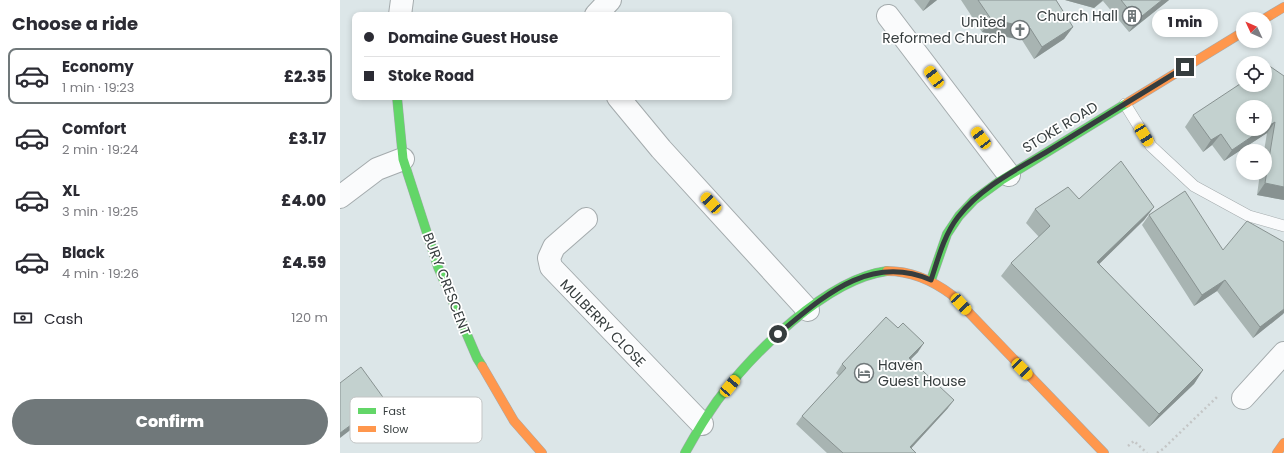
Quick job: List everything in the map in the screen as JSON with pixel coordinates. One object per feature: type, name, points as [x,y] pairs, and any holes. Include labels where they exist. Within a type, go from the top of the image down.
[{"type":"street","points":[[400,12],[402,0]]},
{"type":"street","points":[[599,12],[610,0]]},
{"type":"street","points":[[1272,14],[1284,7]]},
{"type":"street","points":[[888,16],[1009,174]]},
{"type":"street","name":"STOKE ROAD","points":[[931,280],[946,235],[958,217],[977,196],[1009,174],[1236,36]]},
{"type":"street","name":"BURY CRESCENT","points":[[396,100],[403,159],[438,266],[463,327],[477,358],[514,421],[542,453]]},
{"type":"street","points":[[620,100],[661,149],[808,310]]},
{"type":"street","points":[[340,197],[377,169],[403,159]]},
{"type":"street","name":"MULBERRY CLOSE","points":[[586,219],[554,247],[549,258],[551,267],[702,424]]},
{"type":"street","points":[[685,453],[716,402],[748,364],[778,334],[834,292],[859,278],[885,271],[897,271],[931,280],[943,288],[961,304],[1104,453]]},
{"type":"street","points":[[1246,395],[1284,353]]},
{"type":"street","points":[[1276,453],[1284,444]]},
{"type":"lane","points":[[1125,104],[1151,146],[1194,186],[1249,216],[1284,226]]},
{"type":"path","points":[[1156,453],[1164,449],[1229,385],[1246,395]]},
{"type":"path","points":[[1125,449],[1134,441],[1147,453]]},
{"type":"building","points":[[978,0],[1056,0],[1073,27],[1042,47],[1030,28],[991,19]]},
{"type":"building","points":[[1121,0],[1162,0],[1137,20]]},
{"type":"building","points":[[1272,68],[1284,76],[1284,187],[1265,183],[1265,180],[1272,180],[1271,144],[1275,122],[1272,124],[1272,100],[1236,100],[1236,136],[1253,136],[1241,144],[1236,144],[1236,147],[1232,150],[1221,134],[1211,140],[1193,115],[1236,87],[1236,92],[1272,92]]},
{"type":"building","points":[[1121,161],[1154,207],[1097,262],[1203,370],[1159,414],[1011,263],[1050,226],[1035,209],[1068,187],[1079,199]]},
{"type":"building","points":[[1185,191],[1223,250],[1247,221],[1284,242],[1284,309],[1260,327],[1225,280],[1202,295],[1149,215]]},
{"type":"building","points":[[886,317],[898,328],[903,323],[924,343],[909,358],[954,400],[910,447],[916,453],[843,453],[802,416],[846,368],[842,364]]},
{"type":"building","points":[[361,367],[383,397],[350,397],[350,426],[340,433],[340,383]]},
{"type":"traffic: fast","points":[[397,100],[403,159],[438,267],[477,358],[482,366]]},
{"type":"traffic: fast","points":[[931,280],[947,234],[959,216],[974,200],[1000,181],[1127,103]]},
{"type":"traffic: fast","points":[[685,453],[717,401],[732,382],[770,341],[792,321],[816,303],[840,288],[864,277],[887,271]]},
{"type":"traffic: slow","points":[[1272,14],[1284,7]]},
{"type":"traffic: slow","points":[[1127,103],[1236,36]]},
{"type":"traffic: slow","points":[[887,271],[896,271],[921,277],[952,295],[1104,453]]},
{"type":"traffic: slow","points":[[482,366],[514,421],[542,453]]},
{"type":"traffic: slow","points":[[1277,453],[1284,443]]},
{"type":"place","name":"Church Hall","points":[[1132,16]]},
{"type":"place","name":"United Reformed Church","points":[[1020,30]]},
{"type":"place","name":"Haven Guest House","points":[[864,373]]},
{"type":"route","points":[[778,334],[822,300],[863,276],[885,271],[897,271],[907,272],[931,280],[946,235],[958,217],[977,196],[1009,174],[1185,67]]}]
